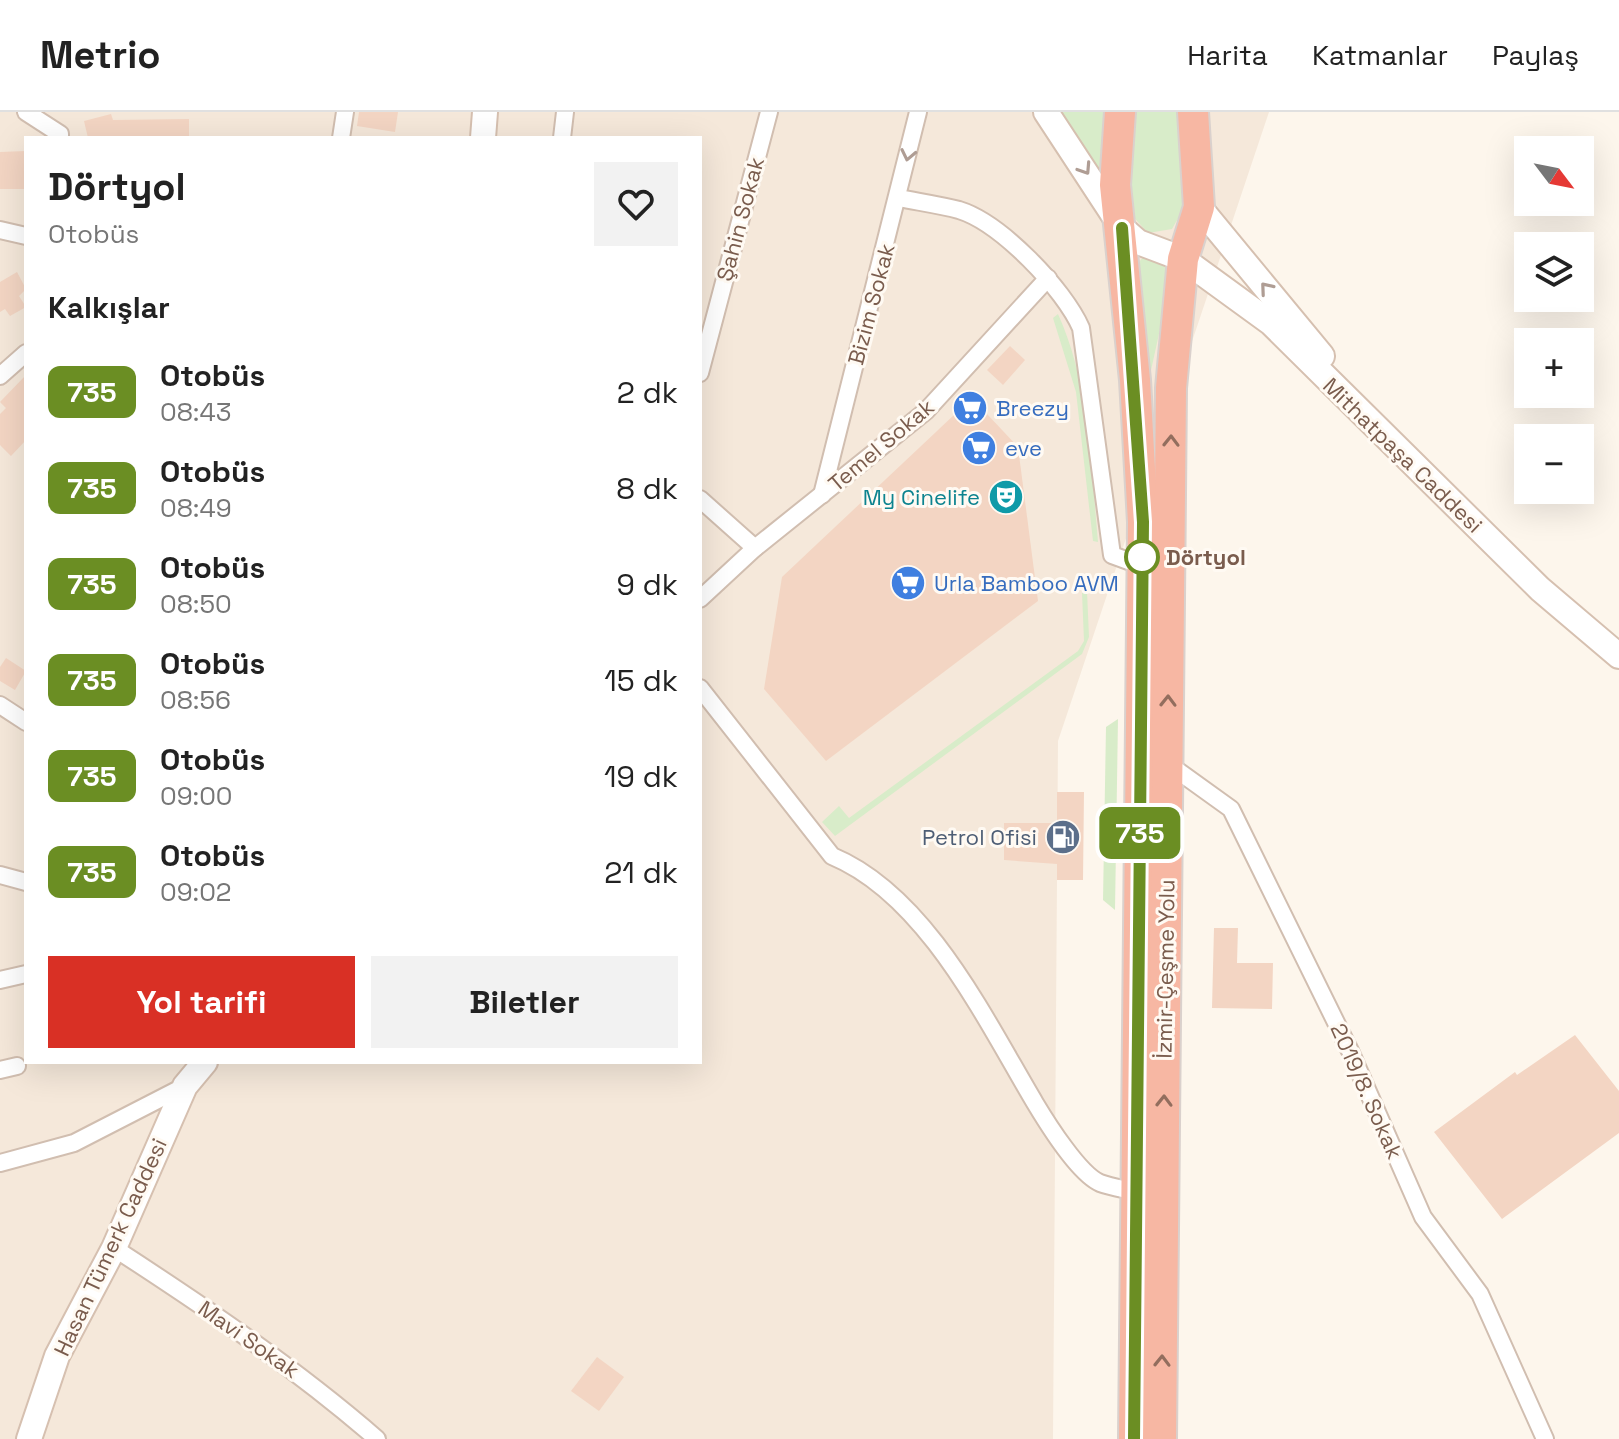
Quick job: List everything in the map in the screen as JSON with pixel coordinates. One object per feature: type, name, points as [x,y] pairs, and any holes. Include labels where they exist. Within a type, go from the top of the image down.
[{"type":"highway","name":"İzmir-Çeşme Yolu","points":[[1120,112],[1115,185],[1122,228],[1135,380],[1142,566],[1134,1439]]},
{"type":"highway","points":[[1193,114],[1199,207]]},
{"type":"highway","name":"İzmir-Çeşme Yolu","points":[[1161,1439],[1171,388],[1183,259],[1199,207]]},
{"type":"street","points":[[26,112],[60,136]]},
{"type":"street","points":[[341,136],[345,112]]},
{"type":"street","points":[[483,136],[485,112]]},
{"type":"street","points":[[562,136],[565,112]]},
{"type":"street","name":"Şahin Sokak","points":[[702,365],[769,112]]},
{"type":"street","name":"Bizim Sokak","points":[[822,495],[899,198],[918,112]]},
{"type":"street","points":[[1046,112],[1122,228]]},
{"type":"street","points":[[899,198],[960,211],[978,219],[1048,278],[1072,307],[1081,328],[1112,555],[1142,566]]},
{"type":"street","points":[[1199,207],[1387,435]]},
{"type":"street","name":"Mithatpaşa Caddesi","points":[[1122,228],[1138,242],[1183,259],[1271,323],[1330,386],[1387,435],[1540,589],[1619,656]]},
{"type":"street","points":[[0,230],[24,236]]},
{"type":"street","name":"Temel Sokak","points":[[702,597],[755,548],[926,411],[1048,278]]},
{"type":"street","points":[[1178,313],[1195,291],[1219,286]]},
{"type":"street","points":[[0,376],[24,355]]},
{"type":"street","points":[[702,501],[755,548]]},
{"type":"street","points":[[702,691],[832,856],[860,868],[934,939],[982,1010],[1055,1136],[1098,1182],[1136,1192]]},
{"type":"street","points":[[0,705],[24,721]]},
{"type":"street","name":"2019/8. Sokak","points":[[1167,763],[1231,809],[1351,1053],[1423,1217],[1480,1294],[1545,1439]]},
{"type":"street","points":[[0,875],[24,881]]},
{"type":"street","points":[[0,980],[24,974]]},
{"type":"street","name":"Hasan Tümerk Caddesi","points":[[29,1439],[57,1356],[114,1248],[185,1086],[203,1064]]},
{"type":"street","points":[[0,1163],[74,1143],[185,1086]]},
{"type":"street","name":"Mavi Sokak","points":[[114,1248],[268,1351],[319,1389],[377,1439]]},
{"type":"shaded area","points":[[0,112],[1269,112],[1058,741],[1053,1439],[0,1439]]},
{"type":"green space","points":[[1059,112],[1105,112],[1099,172]]},
{"type":"green space","points":[[1131,112],[1181,112],[1189,199],[1172,229],[1148,233],[1129,212]]},
{"type":"green space","points":[[1144,256],[1169,269],[1171,279],[1148,384],[1139,262]]},
{"type":"green space","points":[[1058,314],[1069,341],[1083,397],[1098,542],[1093,541],[1076,392],[1053,318]]},
{"type":"green space","points":[[1087,591],[1089,637],[1082,654],[835,836],[822,822],[839,806],[849,818],[1078,651],[1084,641],[1082,593]]},
{"type":"green space","points":[[1118,719],[1115,910],[1103,900],[1106,727]]},
{"type":"building","points":[[359,112],[398,112],[395,132],[357,126]]},
{"type":"building","points":[[111,114],[113,120],[189,119],[189,136],[88,136],[84,121]]},
{"type":"building","points":[[24,151],[24,189],[0,189],[0,152]]},
{"type":"building","points":[[17,272],[24,285],[24,291],[19,296],[24,308],[10,316],[5,309],[0,312],[0,282]]},
{"type":"building","points":[[1010,346],[1025,360],[1003,385],[987,370]]},
{"type":"building","points":[[24,377],[24,442],[11,456],[0,445],[0,414],[6,408],[0,402]]},
{"type":"building","name":"Urla Bamboo AVM","points":[[972,398],[1018,447],[1038,601],[826,761],[764,689],[782,577]]},
{"type":"building","points":[[6,658],[24,670],[15,690],[0,681],[0,667]]},
{"type":"building","points":[[1057,792],[1084,792],[1083,880],[1057,880],[1057,864],[1004,860],[1004,823],[1057,823]]},
{"type":"building","points":[[1214,928],[1238,928],[1237,963],[1273,963],[1272,1009],[1212,1008]]},
{"type":"building","points":[[1575,1035],[1619,1091],[1619,1133],[1502,1219],[1434,1132],[1515,1072],[1517,1075]]},
{"type":"building","points":[[597,1357],[624,1377],[599,1411],[571,1391]]},
{"type":"bus line","name":"735","points":[[1122,228],[1143,522],[1134,1439]]},
{"type":"place","name":"Breezy","points":[[970,408]]},
{"type":"place","name":"eve","points":[[979,448]]},
{"type":"place","name":"My Cinelife","points":[[1006,497]]},
{"type":"place","name":"Dörtyol","points":[[1142,557]]},
{"type":"place","name":"Urla Bamboo AVM","points":[[908,583]]},
{"type":"place","name":"Petrol Ofisi","points":[[1063,837]]}]
